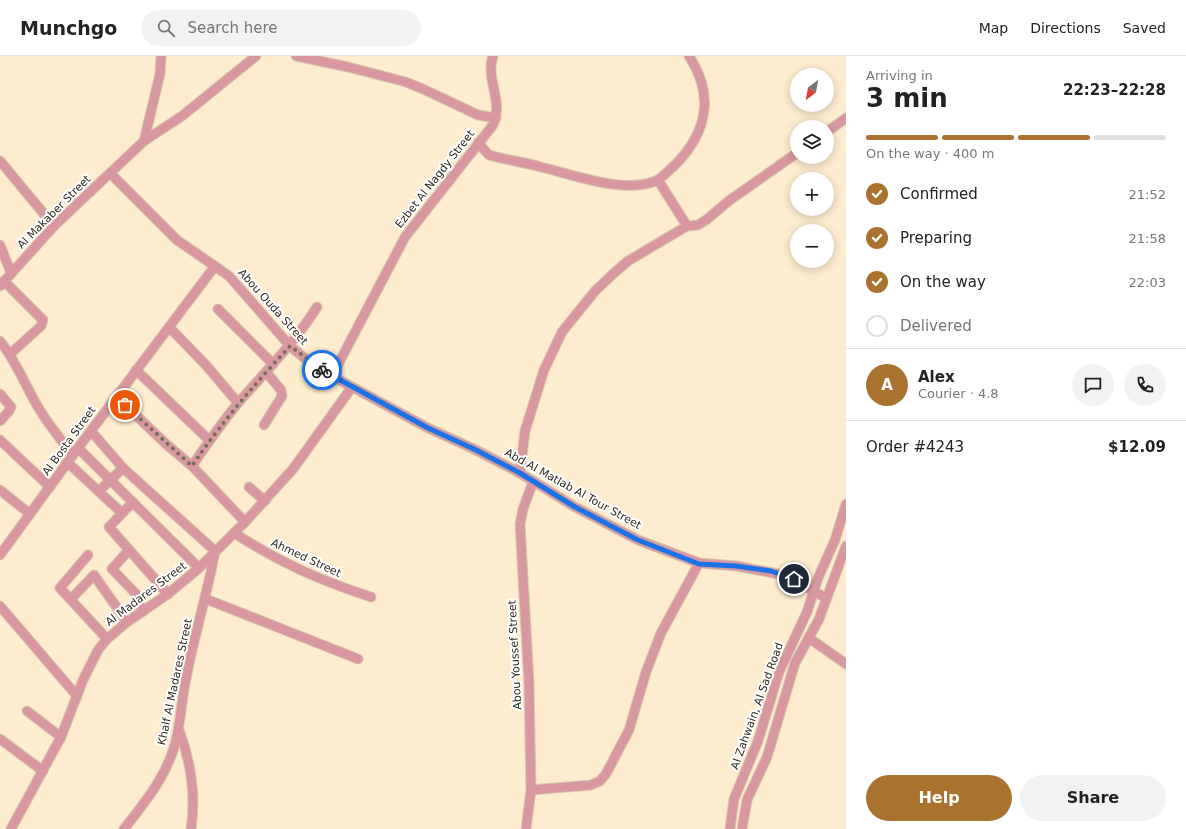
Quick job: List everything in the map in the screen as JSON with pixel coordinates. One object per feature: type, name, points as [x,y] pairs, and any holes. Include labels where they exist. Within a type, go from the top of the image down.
[{"type":"street","points":[[144,142],[160,74],[161,56]]},
{"type":"street","name":"Al Makaber Street","points":[[2,284],[54,226],[144,142],[182,116],[256,56]]},
{"type":"street","points":[[296,56],[348,67],[406,82],[478,115],[496,118],[497,101],[491,68],[493,56]]},
{"type":"street","points":[[478,143],[490,155],[592,180],[634,186],[648,185],[658,180],[675,167],[689,150],[698,135],[705,104],[703,86],[696,67],[689,56]]},
{"type":"street","name":"Ezbet Al Nagdy Street","points":[[332,376],[405,237],[496,118]]},
{"type":"street","points":[[834,127],[846,118]]},
{"type":"street","points":[[520,473],[525,431],[544,370],[562,332],[595,291],[628,261],[687,226],[698,225],[706,220],[730,200],[790,158]]},
{"type":"street","points":[[0,161],[54,226]]},
{"type":"street","name":"Abou Ouda Street","points":[[111,174],[177,240],[202,259],[230,276],[290,346],[308,361],[352,387]]},
{"type":"street","points":[[658,180],[687,226]]},
{"type":"street","points":[[0,246],[11,273]]},
{"type":"street","name":"Al Bosta Street","points":[[0,555],[136,370],[215,266]]},
{"type":"street","points":[[2,284],[43,320],[41,326],[10,354]]},
{"type":"street","points":[[192,466],[209,440],[238,403],[290,346],[318,307]]},
{"type":"street","points":[[218,309],[273,364]]},
{"type":"street","points":[[168,327],[205,364],[238,403]]},
{"type":"street","points":[[0,341],[10,354],[38,407],[54,432],[99,491],[122,513]]},
{"type":"street","points":[[136,370],[209,440]]},
{"type":"street","points":[[264,425],[282,396],[282,390],[266,372]]},
{"type":"street","name":"Abd Al Matlab Al Tour Street","points":[[352,387],[428,428],[474,449],[520,473],[575,507],[638,540],[699,564],[736,566],[771,571],[794,579],[826,598]]},
{"type":"street","name":"Al Madares Street","points":[[11,829],[61,737],[90,664],[106,639],[127,622],[168,594],[199,568],[265,502],[312,445],[352,387]]},
{"type":"street","points":[[0,394],[11,408],[0,421]]},
{"type":"street","points":[[116,397],[192,466],[245,522]]},
{"type":"street","points":[[91,431],[123,468],[215,551]]},
{"type":"street","points":[[0,440],[50,487]]},
{"type":"street","points":[[73,455],[110,481],[199,568]]},
{"type":"street","points":[[99,491],[123,468]]},
{"type":"street","name":"Abou Youssef Street","points":[[526,829],[531,790],[529,683],[520,524],[523,510],[533,482]]},
{"type":"street","points":[[249,487],[265,502]]},
{"type":"street","points":[[0,490],[30,514]]},
{"type":"street","points":[[133,502],[109,527],[168,594]]},
{"type":"street","name":"Al Zahwain, Al Sad Road","points":[[730,829],[734,799],[758,741],[779,672],[808,612],[814,590],[835,540],[846,504]]},
{"type":"street","name":"Ahmed Street","points":[[234,533],[266,553],[300,571],[371,597]]},
{"type":"street","name":"Al Zahwain, Al Sad Road","points":[[742,829],[749,796],[767,757],[795,663],[819,619],[846,546]]},
{"type":"street","points":[[129,550],[112,569],[136,594],[142,612]]},
{"type":"street","name":"Khalf Al Madares Street","points":[[124,829],[160,779],[170,760],[179,729],[184,685],[196,633],[206,599],[215,551]]},
{"type":"street","points":[[88,555],[60,588],[106,639]]},
{"type":"street","points":[[531,790],[591,785],[600,781],[606,774],[629,730],[646,672],[661,633],[699,564]]},
{"type":"street","points":[[71,599],[94,575],[127,622]]},
{"type":"street","points":[[206,599],[358,659]]},
{"type":"street","points":[[0,606],[77,696]]},
{"type":"street","points":[[809,638],[846,664]]},
{"type":"street","points":[[27,711],[61,737]]},
{"type":"street","points":[[179,729],[186,748],[191,769],[193,790],[191,829]]},
{"type":"street","points":[[0,739],[43,771]]},
{"type":"way so far","points":[[125,405],[166,444],[192,466],[209,440],[238,403],[290,346],[322,370]]},
{"type":"route","points":[[322,370],[428,428],[474,449],[520,473],[575,507],[638,540],[699,564],[736,566],[771,571],[784,574],[794,579]]}]
